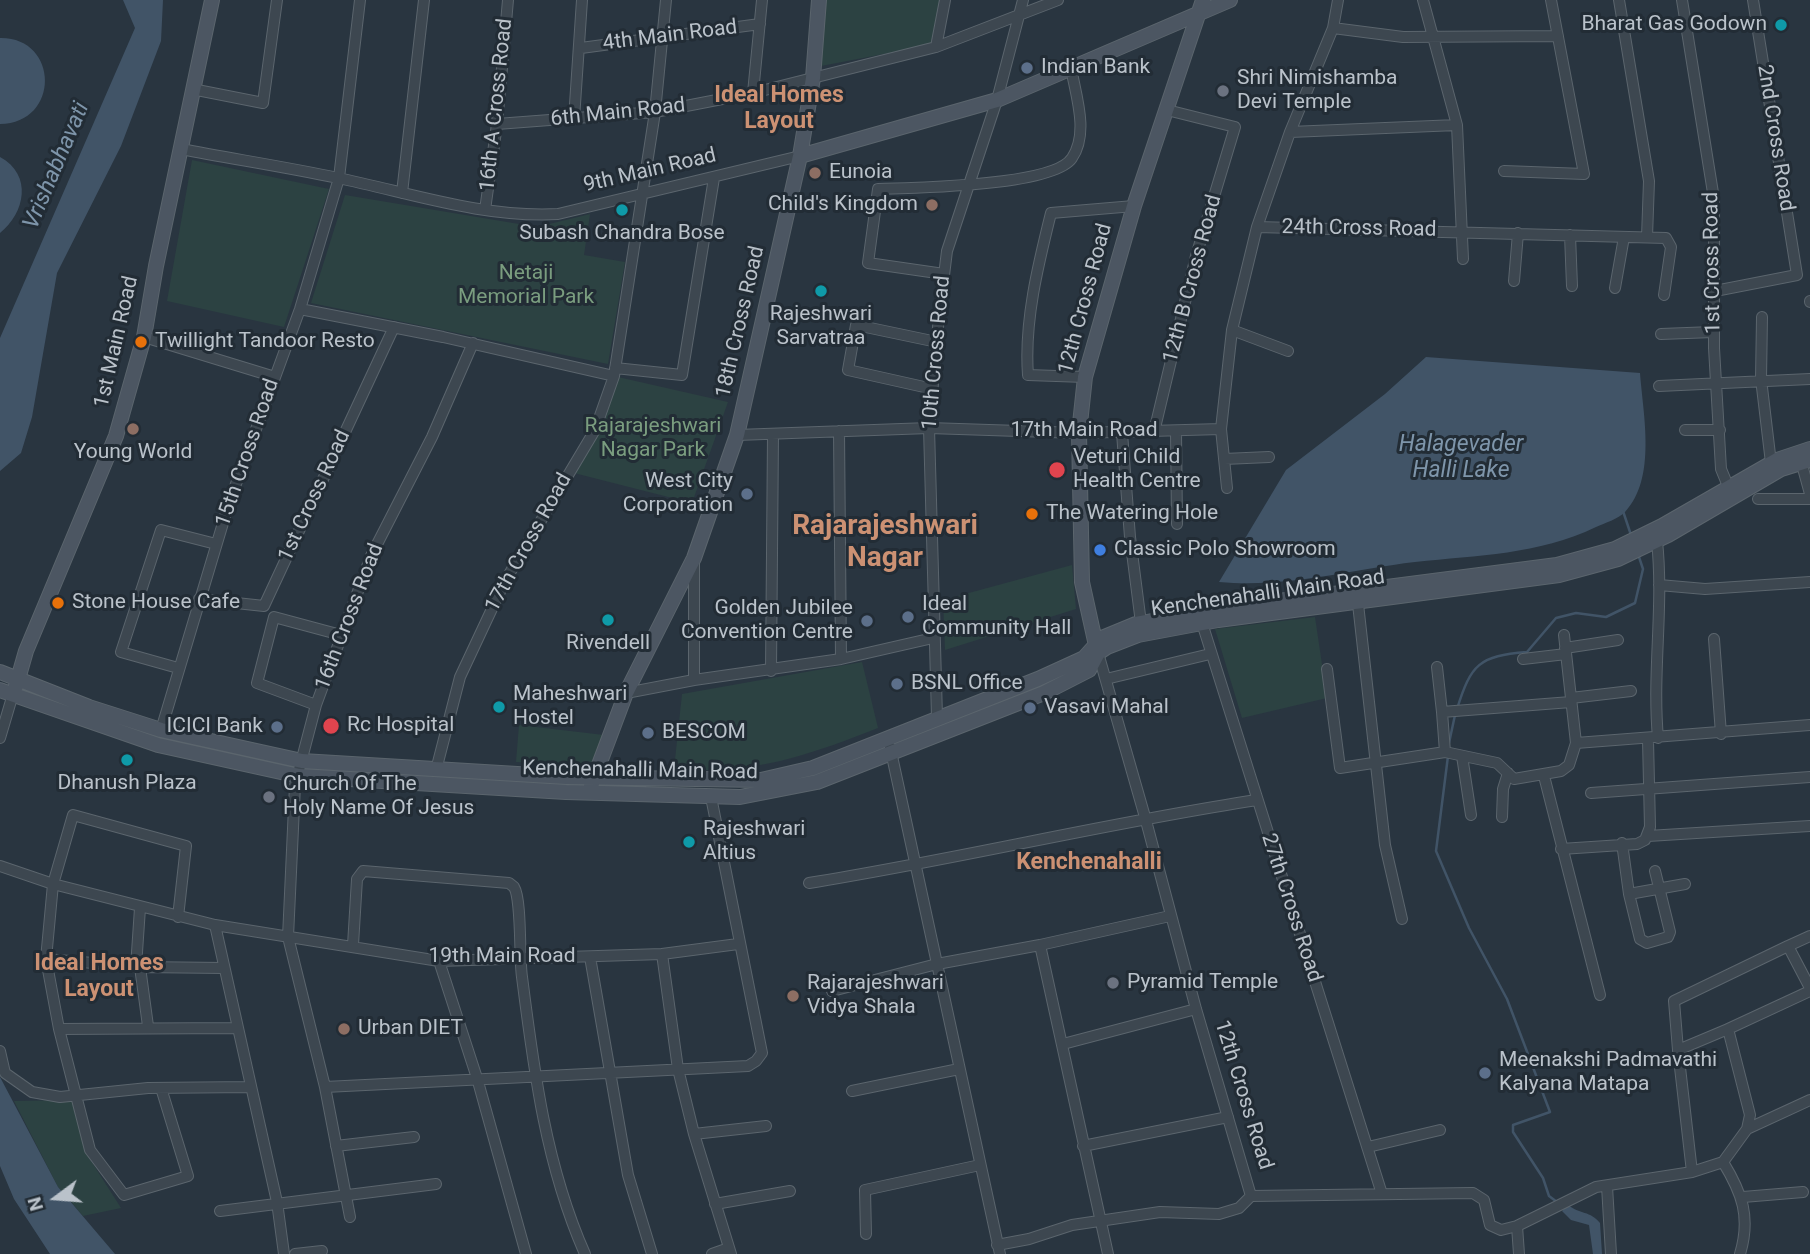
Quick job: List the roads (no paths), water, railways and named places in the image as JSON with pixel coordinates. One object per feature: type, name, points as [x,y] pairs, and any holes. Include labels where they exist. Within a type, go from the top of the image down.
[{"type":"main road","name":"1st Main Road","points":[[10,688],[116,436],[144,337],[212,0]]},
{"type":"main road","name":"18th Cross Road","points":[[589,793],[626,693],[694,558],[737,435],[800,156],[813,78],[819,0]]},
{"type":"main road","name":"9th Main Road","points":[[800,156],[997,100],[1201,7],[1230,0]]},
{"type":"main road","name":"12th Cross Road","points":[[1097,649],[1082,582],[1079,433],[1084,377],[1134,206],[1201,7]]},
{"type":"main road","name":"Kenchenahalli Main Road","points":[[1640,545],[1728,486],[1770,463],[1810,449]]},
{"type":"main road","name":"Kenchenahalli Main Road","points":[[10,688],[161,730],[302,761],[594,778],[761,780],[813,768],[888,745],[1044,693],[1088,670],[1097,649],[1110,633],[1141,623],[1217,609],[1357,598],[1559,575],[1640,545],[1805,461]]},
{"type":"main road","name":"Kenchenahalli Main Road","points":[[0,673],[10,688],[158,745],[299,776],[589,793],[710,797],[763,795],[817,782],[937,717],[1084,658],[1097,649],[1138,635],[1357,598]]},
{"type":"street","points":[[192,89],[263,103],[277,0]]},
{"type":"street","points":[[339,178],[360,0]]},
{"type":"street","points":[[402,193],[424,0]]},
{"type":"street","name":"16th A Cross Road","points":[[485,210],[497,124],[508,0]]},
{"type":"street","points":[[574,119],[581,48],[582,0]]},
{"type":"street","name":"17th Cross Road","points":[[436,770],[460,677],[505,582],[595,430],[615,372],[655,112],[666,0]]},
{"type":"street","points":[[753,93],[762,0]]},
{"type":"street","points":[[936,47],[945,0]]},
{"type":"street","name":"10th Cross Road","points":[[937,717],[929,428],[944,274],[947,251],[997,100],[1023,0]]},
{"type":"street","name":"6th Main Road","points":[[497,124],[655,112],[753,93],[936,47],[1058,0]]},
{"type":"street","points":[[1227,488],[1221,429],[1232,330],[1257,227],[1290,132],[1333,28],[1338,0]]},
{"type":"street","points":[[1423,0],[1457,125],[1463,260]]},
{"type":"street","points":[[1504,171],[1584,174],[1551,0]]},
{"type":"street","points":[[1619,0],[1649,181],[1647,237],[1666,238],[1670,242],[1664,295]]},
{"type":"street","name":"1st Cross Road","points":[[1682,0],[1714,199],[1713,332],[1721,469],[1728,486]]},
{"type":"street","name":"2nd Cross Road","points":[[1715,291],[1797,275],[1753,0]]},
{"type":"street","name":"4th Main Road","points":[[581,48],[760,24]]},
{"type":"street","points":[[1333,28],[1434,38],[1558,36]]},
{"type":"street","points":[[944,274],[867,263],[878,188],[967,186],[1057,171],[1071,160],[1077,148],[1080,123],[1071,68]]},
{"type":"street","name":"12th B Cross Road","points":[[1154,432],[1196,256],[1235,127],[1167,110]]},
{"type":"street","points":[[1290,132],[1457,125]]},
{"type":"street","name":"9th Main Road","points":[[181,149],[339,178],[485,210],[531,215],[558,214],[800,156]]},
{"type":"street","name":"15th Cross Road","points":[[161,730],[216,544],[299,309],[339,178]]},
{"type":"street","points":[[299,309],[615,372],[682,375],[714,178]]},
{"type":"street","points":[[1084,377],[1028,375],[1026,352],[1032,302],[1051,214],[1134,206]]},
{"type":"street","name":"24th Cross Road","points":[[1257,227],[1647,237]]},
{"type":"street","points":[[1514,281],[1518,233]]},
{"type":"street","points":[[1570,235],[1572,286]]},
{"type":"street","points":[[1615,288],[1624,237]]},
{"type":"street","points":[[1762,317],[1761,379],[1770,463]]},
{"type":"street","points":[[933,388],[848,370],[856,325],[937,342]]},
{"type":"street","name":"1st Cross Road","points":[[199,599],[264,606],[394,327]]},
{"type":"street","points":[[1232,330],[1288,351]]},
{"type":"street","points":[[1661,334],[1713,332]]},
{"type":"street","points":[[144,337],[275,377]]},
{"type":"street","name":"16th Cross Road","points":[[351,1217],[325,1087],[288,937],[295,785],[316,705],[370,556],[432,437],[473,344]]},
{"type":"street","points":[[1659,386],[1761,379],[1810,379]]},
{"type":"street","name":"17th Main Road","points":[[737,435],[929,428],[1079,433],[1221,429]]},
{"type":"street","points":[[839,430],[841,659]]},
{"type":"street","points":[[1685,430],[1720,430]]},
{"type":"street","points":[[1176,431],[1177,524]]},
{"type":"street","points":[[1122,433],[1130,537],[1141,623]]},
{"type":"street","points":[[771,671],[773,435]]},
{"type":"street","points":[[1224,459],[1269,457]]},
{"type":"street","points":[[1805,461],[1810,494]]},
{"type":"street","points":[[1758,499],[1810,499]]},
{"type":"street","points":[[178,668],[121,652],[161,530],[216,544]]},
{"type":"street","points":[[1640,545],[1660,585],[1648,835]]},
{"type":"street","points":[[694,558],[694,680]]},
{"type":"street","points":[[1660,585],[1705,589],[1810,582]]},
{"type":"street","points":[[1357,598],[1378,761],[1385,845],[1402,919]]},
{"type":"street","points":[[316,705],[257,683],[271,624],[274,617],[341,635]]},
{"type":"street","name":"27th Cross Road","points":[[1202,623],[1382,1194]]},
{"type":"street","points":[[1327,669],[1340,768],[1378,761],[1453,754],[1497,764],[1514,779],[1544,776],[1569,765],[1576,743],[1563,635]]},
{"type":"street","points":[[626,693],[694,680],[841,659],[933,638]]},
{"type":"street","points":[[1714,639],[1721,734]]},
{"type":"street","points":[[1523,659],[1618,640]]},
{"type":"street","name":"12th Cross Road","points":[[1097,649],[1145,817],[1195,1009],[1251,1196]]},
{"type":"street","points":[[1106,679],[1210,654]]},
{"type":"street","points":[[1437,667],[1453,711],[1453,754],[1471,815]]},
{"type":"street","points":[[0,738],[10,688]]},
{"type":"street","points":[[1453,711],[1571,700],[1631,691]]},
{"type":"street","points":[[1576,743],[1721,734],[1810,725]]},
{"type":"street","points":[[888,745],[960,1069],[997,1251],[1072,1225],[1160,1212],[1219,1214],[1239,1208],[1251,1196],[1473,1193],[1484,1200],[1490,1225],[1501,1230],[1517,1226],[1560,1204],[1607,1185],[1692,1172],[1723,1162],[1747,1129],[1750,1115],[1728,1029]]},
{"type":"street","points":[[1502,817],[1503,789],[1508,773]]},
{"type":"street","points":[[1544,776],[1600,995]]},
{"type":"street","points":[[1591,793],[1810,777]]},
{"type":"street","points":[[325,1087],[535,1074],[747,1066],[757,1061],[762,1053],[710,797]]},
{"type":"street","points":[[808,883],[916,866],[1145,817],[1257,800]]},
{"type":"street","points":[[160,1088],[188,1176],[124,1195],[90,1150],[59,1029],[46,959],[53,884],[73,816],[186,846],[178,917]]},
{"type":"street","points":[[1561,849],[1641,842],[1648,835],[1810,826]]},
{"type":"street","points":[[1622,843],[1629,894],[1640,939],[1647,943],[1668,937],[1670,932],[1656,871]]},
{"type":"street","name":"19th Main Road","points":[[0,866],[53,884],[178,917],[439,961],[662,954],[738,944]]},
{"type":"street","points":[[354,945],[357,879],[363,872],[509,883],[517,892],[519,959],[535,1074],[552,1163],[570,1220],[585,1254]]},
{"type":"street","points":[[1629,894],[1685,884]]},
{"type":"street","points":[[140,908],[138,967],[148,1026]]},
{"type":"street","points":[[832,991],[937,964],[1040,945],[1170,916]]},
{"type":"street","points":[[215,925],[277,1202],[284,1254]]},
{"type":"street","points":[[1692,1172],[1674,1001],[1810,936]]},
{"type":"street","points":[[1040,945],[1108,1254]]},
{"type":"street","points":[[1678,1050],[1810,990],[1788,946]]},
{"type":"street","points":[[662,954],[678,1069],[694,1134],[730,1251],[712,1254]]},
{"type":"street","points":[[590,957],[628,1175],[652,1254]]},
{"type":"street","points":[[46,959],[138,967],[223,968]]},
{"type":"street","points":[[439,961],[477,1078],[526,1254]]},
{"type":"street","points":[[1063,1044],[1195,1009]]},
{"type":"street","points":[[59,1029],[148,1026],[236,1028]]},
{"type":"street","points":[[0,1051],[5,1073],[32,1092],[60,1097],[160,1088],[250,1087]]},
{"type":"street","points":[[852,1091],[960,1069]]},
{"type":"street","points":[[1747,1129],[1810,1100]]},
{"type":"street","points":[[1083,1146],[1228,1117]]},
{"type":"street","points":[[694,1134],[766,1126]]},
{"type":"street","points":[[1368,1147],[1440,1130]]},
{"type":"street","points":[[336,1146],[414,1137]]},
{"type":"street","points":[[1723,1162],[1743,1197],[1744,1241],[1740,1254]]},
{"type":"street","points":[[866,1234],[865,1190],[980,1165]]},
{"type":"street","points":[[220,1210],[436,1184]]},
{"type":"street","points":[[1607,1185],[1611,1254]]},
{"type":"street","points":[[715,1204],[790,1191]]},
{"type":"street","points":[[1743,1197],[1803,1192]]},
{"type":"street","points":[[1517,1226],[1519,1254]]},
{"type":"street","points":[[295,1254],[322,1251]]},
{"type":"water","name":"Vrishabhavati","points":[[123,0],[163,0],[161,41],[121,146],[57,273],[32,417],[21,453],[0,471],[0,338],[135,28]]},
{"type":"water","points":[[0,38],[19,41],[33,51],[42,65],[45,80],[42,96],[34,110],[20,120],[0,124]]},
{"type":"water","points":[[0,157],[17,174],[22,194],[15,215],[0,233]]},
{"type":"water","name":"Halagevader Halli Lake","points":[[1426,357],[1640,373],[1645,464],[1635,498],[1625,512],[1611,521],[1574,536],[1530,549],[1270,583],[1219,582],[1286,470],[1385,394]]},
{"type":"water","points":[[0,1077],[58,1187],[115,1254],[50,1254],[14,1199],[0,1166]]},
{"type":"water","points":[[1568,1205],[1593,1216],[1600,1223],[1602,1254],[1593,1254],[1589,1225],[1571,1220],[1562,1211]]},
{"type":"waterway","points":[[1623,511],[1631,535]]},
{"type":"waterway","points":[[1457,709],[1467,682],[1479,665],[1498,656],[1527,652],[1556,618],[1576,613],[1606,617],[1635,603],[1643,569],[1638,554]]},
{"type":"waterway","points":[[1449,743],[1455,715]]},
{"type":"waterway","points":[[1448,756],[1436,851],[1469,928],[1507,999],[1550,1112],[1513,1125],[1513,1132],[1543,1178],[1549,1196],[1557,1202]]},
{"type":"place","name":"Bharat Gas Godown","points":[[1781,25]]},
{"type":"place","name":"Indian Bank","points":[[1027,68]]},
{"type":"place","name":"Shri Nimishamba Devi Temple","points":[[1223,91]]},
{"type":"place","name":"Eunoia","points":[[815,173]]},
{"type":"place","name":"Child's Kingdom","points":[[932,205]]},
{"type":"place","name":"Subash Chandra Bose","points":[[622,210]]},
{"type":"place","name":"Rajeshwari Sarvatraa","points":[[821,291]]},
{"type":"place","name":"Twillight Tandoor Resto","points":[[141,342]]},
{"type":"place","name":"Young World","points":[[133,429]]},
{"type":"place","name":"Veturi Child Health Centre","points":[[1057,470]]},
{"type":"place","name":"West City Corporation","points":[[747,494]]},
{"type":"place","name":"The Watering Hole","points":[[1032,514]]},
{"type":"place","name":"Classic Polo Showroom","points":[[1100,550]]},
{"type":"place","name":"Stone House Cafe","points":[[58,603]]},
{"type":"place","name":"Ideal Community Hall","points":[[908,617]]},
{"type":"place","name":"Rivendell","points":[[608,620]]},
{"type":"place","name":"Golden Jubilee Convention Centre","points":[[867,621]]},
{"type":"place","name":"BSNL Office","points":[[897,684]]},
{"type":"place","name":"Maheshwari Hostel","points":[[499,707]]},
{"type":"place","name":"Vasavi Mahal","points":[[1030,708]]},
{"type":"place","name":"Rc Hospital","points":[[331,726]]},
{"type":"place","name":"ICICI Bank","points":[[277,727]]},
{"type":"place","name":"BESCOM","points":[[648,733]]},
{"type":"place","name":"Dhanush Plaza","points":[[127,760]]},
{"type":"place","name":"Church Of The Holy Name Of Jesus","points":[[269,797]]},
{"type":"place","name":"Rajeshwari Altius","points":[[689,842]]},
{"type":"place","name":"Pyramid Temple","points":[[1113,983]]},
{"type":"place","name":"Rajarajeshwari Vidya Shala","points":[[793,996]]},
{"type":"place","name":"Urban DIET","points":[[344,1029]]},
{"type":"place","name":"Meenakshi Padmavathi Kalyana Matapa","points":[[1485,1073]]},
{"type":"district","name":"Ideal Homes Layout","points":[[779,109]]},
{"type":"district","name":"Rajarajeshwari Nagar","points":[[885,543]]},
{"type":"district","name":"Kenchenahalli","points":[[1089,863]]},
{"type":"district","name":"Ideal Homes Layout","points":[[99,977]]},
{"type":"park label","name":"Netaji Memorial Park","points":[[526,286]]},
{"type":"park label","name":"Rajarajeshwari Nagar Park","points":[[653,439]]}]
